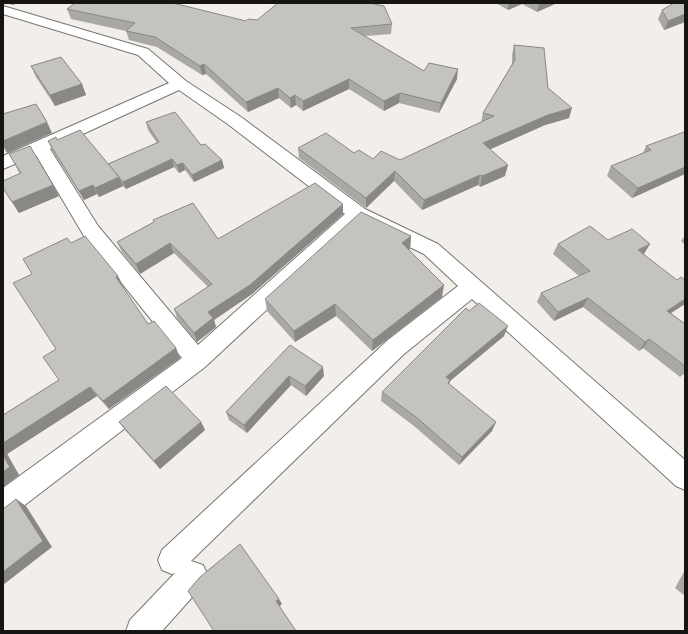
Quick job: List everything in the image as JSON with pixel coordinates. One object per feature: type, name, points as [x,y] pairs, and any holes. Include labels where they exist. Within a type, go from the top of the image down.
[{"type":"street","points":[[3,10],[143,52],[180,84],[235,121],[358,214],[431,249],[685,477]]},
{"type":"street","points":[[3,163],[180,84]]},
{"type":"street","points":[[40,146],[70,193],[91,231],[197,360]]},
{"type":"street","points":[[3,504],[197,360],[358,214]]},
{"type":"street","points":[[141,631],[182,568],[396,347],[472,287]]},
{"type":"building","points":[[75,3],[173,3],[246,21],[248,19],[257,20],[278,3],[370,3],[384,6],[392,24],[351,28],[424,71],[429,63],[458,69],[441,103],[400,93],[384,101],[349,79],[303,101],[295,95],[290,98],[278,88],[246,102],[204,64],[200,66],[155,37],[126,31],[135,23],[67,9]]},
{"type":"building","points":[[674,3],[685,3],[685,14],[668,21],[662,10]]},
{"type":"building","points":[[514,45],[544,48],[548,88],[572,108],[548,115],[483,143],[508,165],[482,176],[480,175],[424,200],[395,171],[366,198],[298,148],[326,133],[354,153],[359,150],[373,159],[381,151],[400,160],[494,116],[483,113],[515,60]]},
{"type":"building","points":[[61,57],[82,84],[50,95],[31,66]]},
{"type":"building","points":[[36,104],[47,122],[3,141],[3,114]]},
{"type":"building","points":[[175,112],[201,145],[205,144],[222,160],[192,175],[183,163],[177,165],[172,159],[123,182],[108,164],[159,142],[146,122]]},
{"type":"building","points":[[80,130],[119,177],[95,188],[93,185],[79,191],[48,141],[56,137],[57,140]]},
{"type":"building","points":[[684,132],[685,167],[638,188],[611,166],[651,150],[646,146]]},
{"type":"building","points":[[30,146],[53,185],[12,202],[3,188],[3,181],[21,173],[9,154]]},
{"type":"building","points":[[315,183],[343,204],[250,285],[208,312],[213,318],[194,333],[174,309],[212,284],[170,243],[136,264],[117,242],[154,222],[153,220],[193,203],[218,239]]},
{"type":"building","points":[[361,212],[411,236],[402,243],[444,285],[373,340],[335,304],[294,331],[265,299]]},
{"type":"building","points":[[590,226],[608,240],[632,229],[650,244],[638,250],[677,280],[681,277],[685,280],[685,299],[667,311],[685,324],[685,366],[649,339],[645,342],[588,298],[558,312],[541,293],[590,271],[558,244]]},
{"type":"building","points":[[85,236],[118,276],[116,277],[148,324],[154,321],[176,348],[103,401],[90,387],[3,443],[3,415],[59,380],[43,357],[56,349],[13,283],[32,274],[23,259],[67,238],[71,243]]},
{"type":"building","points":[[479,303],[508,326],[446,377],[450,380],[448,383],[496,422],[462,457],[416,417],[382,392],[466,308],[469,311]]},
{"type":"building","points":[[290,345],[323,367],[305,386],[289,376],[244,425],[226,412]]},
{"type":"building","points":[[166,386],[201,422],[154,461],[119,422]]},
{"type":"building","points":[[3,455],[10,467],[3,472]]},
{"type":"building","points":[[16,499],[43,541],[3,572],[3,509]]},
{"type":"building","points":[[240,544],[279,599],[276,601],[296,631],[214,631],[188,591],[200,577]]}]
